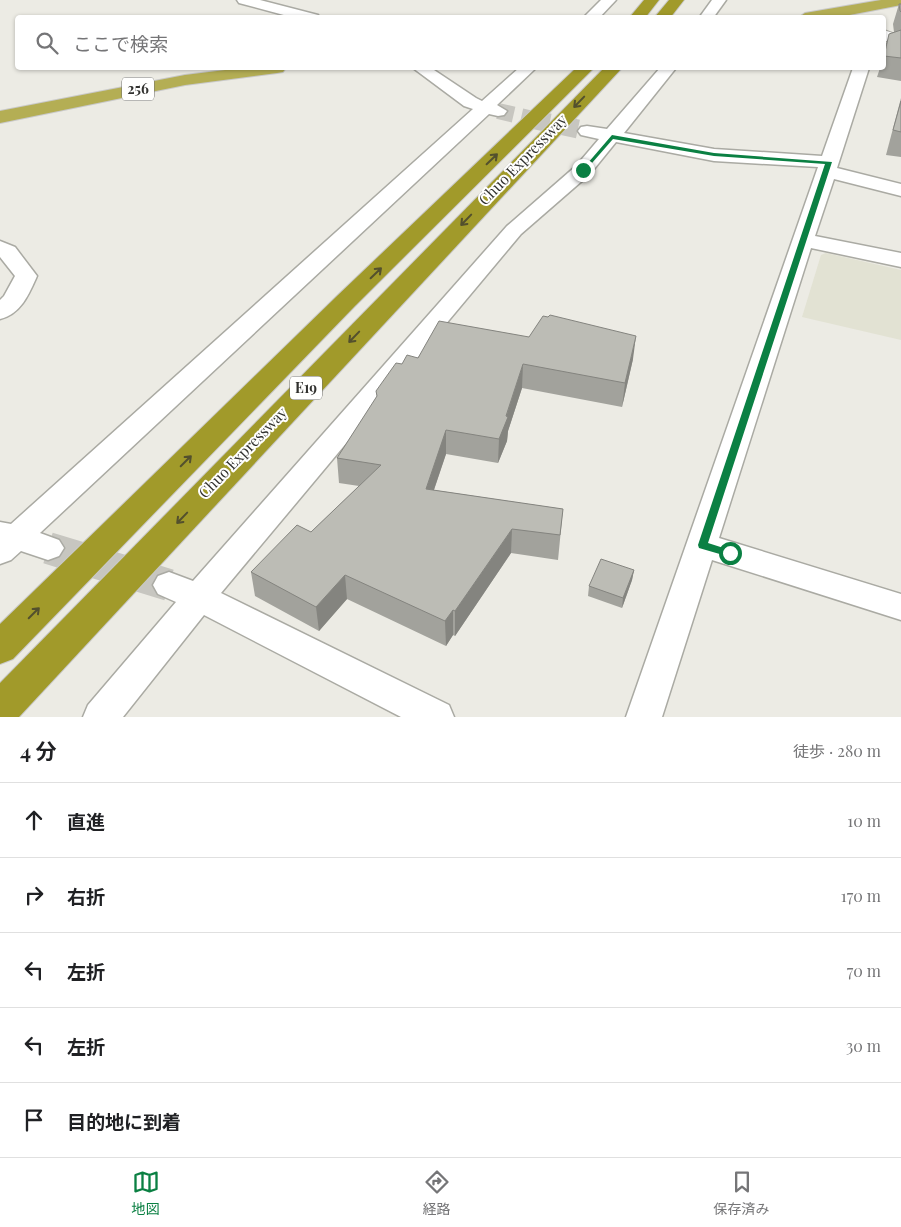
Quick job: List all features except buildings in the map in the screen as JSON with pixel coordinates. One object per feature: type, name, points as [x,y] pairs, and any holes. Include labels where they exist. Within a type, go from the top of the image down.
[{"type":"highway","points":[[639,15],[652,0]]},
{"type":"highway","points":[[664,15],[677,0]]},
{"type":"highway","points":[[834,15],[901,1]]},
{"type":"highway","name":"256","points":[[0,116],[184,80],[262,70]]},
{"type":"highway","name":"Chuo Expressway","points":[[0,648],[339,308],[583,70]]},
{"type":"highway","name":"Chuo Expressway","points":[[0,710],[611,70]]},
{"type":"street","points":[[244,0],[302,15]]},
{"type":"street","points":[[593,15],[609,0]]},
{"type":"street","points":[[708,15],[719,0]]},
{"type":"street","points":[[886,36],[901,42]]},
{"type":"street","points":[[886,49],[901,42]]},
{"type":"street","points":[[424,70],[470,102],[492,108]]},
{"type":"street","points":[[5,540],[492,108],[526,70]]},
{"type":"street","points":[[101,717],[184,591],[514,230],[583,170],[600,134],[666,70]]},
{"type":"street","points":[[644,717],[860,70]]},
{"type":"street","points":[[600,134],[714,155],[827,167],[901,190]]},
{"type":"street","points":[[802,240],[901,260]]},
{"type":"street","points":[[0,247],[7,252],[26,276],[14,300],[0,312]]},
{"type":"street","points":[[5,540],[48,548]]},
{"type":"street","points":[[703,545],[901,607]]},
{"type":"street","points":[[184,591],[436,717]]},
{"type":"shaded area","points":[[826,253],[901,270],[901,340],[802,317],[821,255]]},
{"type":"tunnel","points":[[498,111],[537,120]]},
{"type":"tunnel","points":[[531,119],[587,131]]},
{"type":"tunnel","points":[[48,548],[169,585]]},
{"type":"route","points":[[583,170],[612,137],[714,155],[828,162],[703,545],[730,553]]}]
